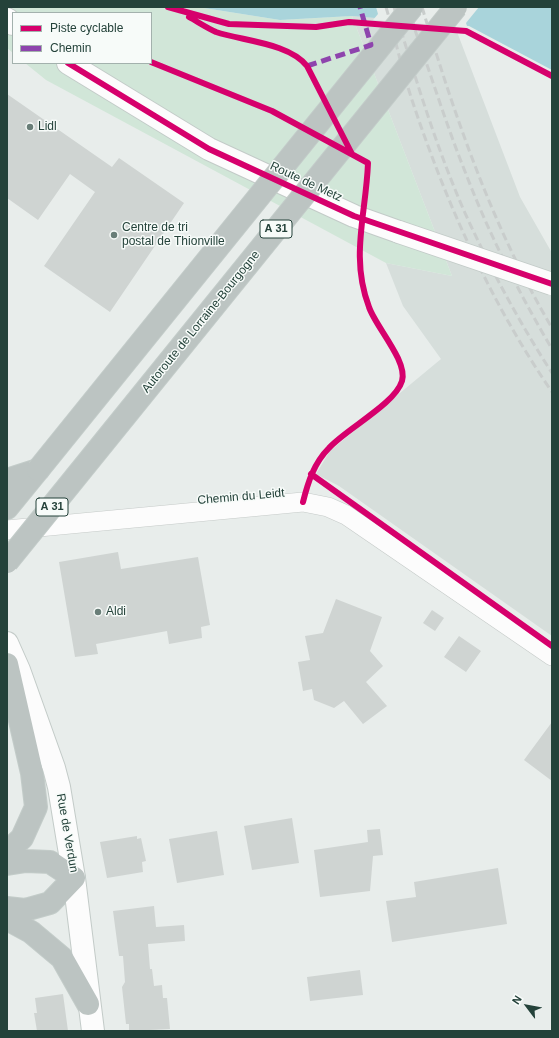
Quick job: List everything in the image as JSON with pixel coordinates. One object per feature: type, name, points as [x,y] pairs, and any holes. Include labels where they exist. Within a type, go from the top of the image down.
[{"type":"highway","name":"A 31","points":[[7,508],[412,7]]},
{"type":"highway","name":"Autoroute de Lorraine-Bourgogne","points":[[7,562],[456,7]]},
{"type":"highway","points":[[7,480],[38,470]]},
{"type":"highway","points":[[7,664],[32,773],[36,807],[22,838],[7,852]]},
{"type":"highway","points":[[7,864],[26,861],[50,862],[74,878],[50,903],[25,910],[7,908]]},
{"type":"highway","points":[[7,919],[31,932],[62,958],[88,1004]]},
{"type":"main road","name":"Route de Metz","points":[[70,64],[209,149],[354,216],[552,284]]},
{"type":"main road","name":"Rue de Verdun","points":[[7,643],[19,670],[54,768],[74,878],[92,1031]]},
{"type":"street","name":"Chemin du Leidt","points":[[7,530],[303,502],[328,507],[346,515],[552,656]]},
{"type":"shaded area","points":[[352,16],[454,24],[520,197],[552,253],[552,636],[339,486],[316,474],[330,451],[441,359],[403,306],[386,263],[452,276]]},
{"type":"green space","points":[[7,7],[198,7],[280,20],[352,16],[452,276],[386,263],[46,80],[26,64],[152,64],[152,12],[12,12],[12,52],[7,48]]},
{"type":"water","points":[[198,7],[552,7],[552,70],[469,26],[352,16],[280,20]]},
{"type":"pier","points":[[376,7],[479,7],[466,23],[467,26],[462,27],[373,20],[378,14]]},
{"type":"building","name":"Centre de tri postal de Thionville","points":[[7,94],[112,167],[119,158],[184,203],[110,312],[44,266],[95,192],[70,174],[38,220],[7,198]]},
{"type":"building","points":[[118,552],[121,569],[198,557],[210,625],[201,627],[202,638],[169,644],[167,631],[96,644],[98,654],[75,657],[59,562]]},
{"type":"building","points":[[336,599],[382,617],[370,651],[383,666],[366,682],[387,706],[363,724],[344,701],[334,708],[314,700],[312,689],[303,691],[298,662],[310,660],[305,636],[323,633]]},
{"type":"building","points":[[432,610],[444,618],[435,631],[423,623]]},
{"type":"building","points":[[459,636],[481,651],[466,672],[444,657]]},
{"type":"building","points":[[552,722],[552,781],[524,760]]},
{"type":"building","points":[[292,818],[299,863],[252,870],[244,826]]},
{"type":"building","points":[[380,829],[383,855],[373,856],[370,891],[320,897],[314,850],[368,842],[367,830]]},
{"type":"building","points":[[217,831],[224,875],[177,883],[169,839]]},
{"type":"building","points":[[137,836],[137,839],[141,838],[146,861],[142,862],[143,872],[107,878],[100,842]]},
{"type":"building","points":[[498,868],[507,924],[392,942],[386,901],[416,897],[414,882]]},
{"type":"building","points":[[154,906],[156,927],[184,925],[185,941],[148,944],[150,969],[152,969],[154,986],[162,985],[163,998],[167,998],[170,1029],[129,1031],[129,1024],[126,1024],[122,987],[125,982],[123,956],[119,956],[113,911]]},
{"type":"building","points":[[360,970],[363,995],[310,1001],[307,977]]},
{"type":"building","points":[[63,994],[68,1031],[37,1031],[34,1013],[37,1013],[35,998]]},
{"type":"railway","points":[[386,7],[412,100],[425,138],[455,214],[490,288],[509,323],[552,392]]},
{"type":"railway","points":[[394,7],[418,86],[454,188],[484,254],[528,334],[552,373]]},
{"type":"railway","points":[[409,7],[415,30],[446,120],[484,219],[505,263],[552,349]]},
{"type":"railway","points":[[422,7],[448,90],[477,172],[511,251],[552,328]]},
{"type":"marked path","points":[[307,66],[371,45],[360,7]]},
{"type":"cycle path","points":[[168,7],[229,24],[316,27],[349,22],[466,31],[552,76]]},
{"type":"cycle path","points":[[189,17],[216,32],[265,44],[289,52],[299,58],[307,66],[352,154]]},
{"type":"cycle path","points":[[152,62],[272,111],[368,163],[360,253],[363,289],[372,315],[396,354],[403,373],[402,381],[398,390],[390,398],[337,441],[319,460],[312,473],[303,502]]},
{"type":"cycle path","points":[[70,64],[209,149],[354,216],[552,284]]},
{"type":"cycle path","points":[[311,474],[552,646]]},
{"type":"place","name":"Lidl","points":[[30,127]]},
{"type":"place","name":"Centre de tri postal de Thionville","points":[[114,235]]},
{"type":"place","name":"Aldi","points":[[98,612]]}]
